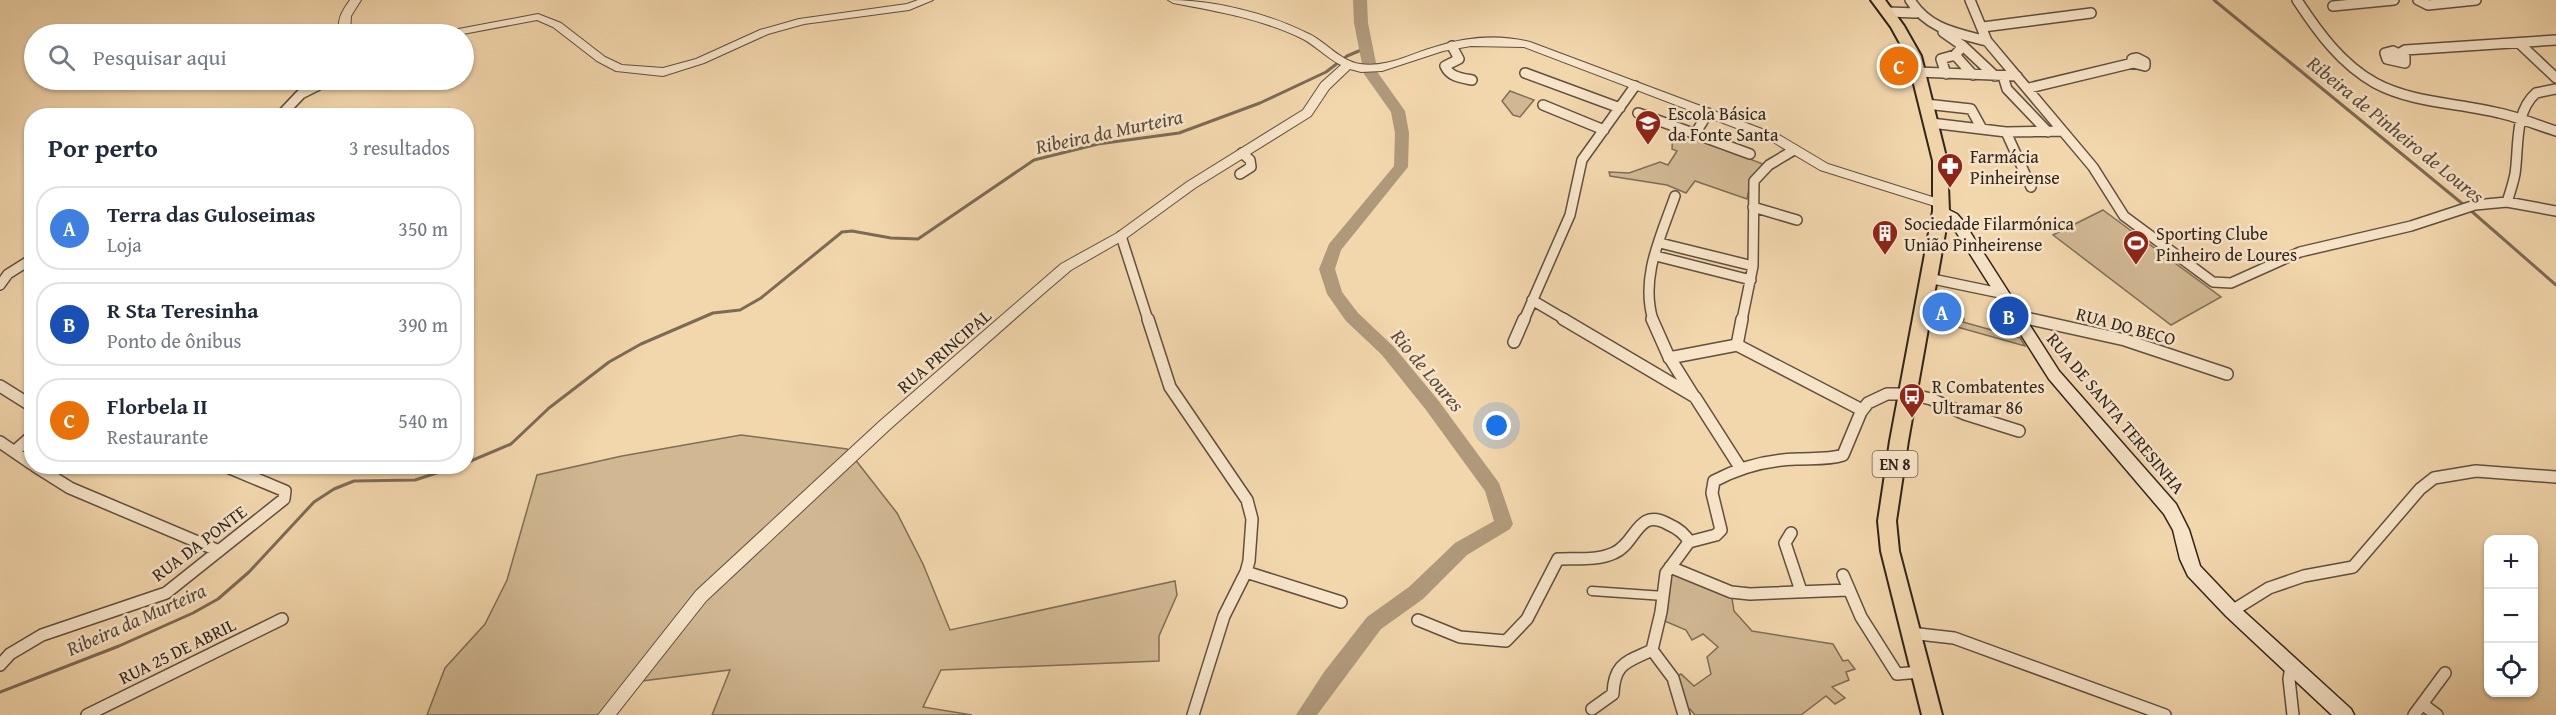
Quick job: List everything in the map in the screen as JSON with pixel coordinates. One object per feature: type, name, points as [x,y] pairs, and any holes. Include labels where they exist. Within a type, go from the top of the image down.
[{"type":"main road","name":"EN 8","points":[[1878,0],[1888,12],[1914,56],[1942,178],[1941,207],[1887,521],[1890,551],[1932,715]]},
{"type":"main road","name":"RUA DE SANTA TERESINHA","points":[[1941,207],[1958,224],[2054,375],[2170,509],[2181,530],[2187,560],[2194,571],[2232,611]]},
{"type":"main road","points":[[2232,611],[2345,715]]},
{"type":"street","points":[[342,24],[356,0]]},
{"type":"street","points":[[474,29],[538,17],[557,25],[601,59],[620,68],[663,72],[700,61],[764,32],[803,21],[909,8],[928,0]]},
{"type":"street","points":[[1173,0],[1226,11],[1304,36],[1321,44],[1348,63],[1388,68],[1452,46],[1485,42],[1526,44],[1777,139],[1824,167],[1941,207]]},
{"type":"street","points":[[1910,0],[1916,13],[1964,47],[1999,76],[2007,89],[2048,132]]},
{"type":"street","points":[[1970,0],[1983,27],[1987,42],[2029,88],[2099,174],[2124,216],[2213,282],[2230,283],[2300,252],[2411,226],[2475,205],[2507,202],[2556,211]]},
{"type":"street","points":[[2297,0],[2324,40],[2356,70],[2377,84],[2418,98],[2500,113],[2556,131]]},
{"type":"street","points":[[2333,6],[2344,2],[2394,0]]},
{"type":"street","points":[[2418,0],[2428,5],[2476,0]]},
{"type":"street","points":[[1888,12],[1916,13]]},
{"type":"street","points":[[1983,27],[2091,13]]},
{"type":"street","points":[[1938,29],[1987,42]]},
{"type":"street","points":[[2400,54],[2405,50],[2556,40]]},
{"type":"street","points":[[2519,43],[2556,78]]},
{"type":"street","points":[[1452,46],[1459,59],[1445,66],[1446,70],[1451,75],[1472,80]]},
{"type":"street","points":[[1946,75],[1941,59],[1955,55],[1964,47]]},
{"type":"street","points":[[1955,55],[1972,75]]},
{"type":"street","name":"RUA PRINCIPAL","points":[[606,715],[701,596],[805,498],[1066,267],[1121,236],[1191,185],[1307,113],[1325,86],[1348,63]]},
{"type":"street","points":[[2029,88],[2133,63]]},
{"type":"street","points":[[1918,72],[1946,75],[2017,76]]},
{"type":"street","points":[[1525,73],[1620,108]]},
{"type":"street","points":[[1514,342],[1570,215],[1582,160],[1635,86]]},
{"type":"street","points":[[2507,202],[2515,172],[2522,120],[2532,95],[2539,91],[2556,89]]},
{"type":"street","points":[[288,108],[301,94],[309,90]]},
{"type":"street","points":[[1926,104],[1971,109],[1982,129]]},
{"type":"street","points":[[1543,105],[1604,130]]},
{"type":"street","points":[[1638,113],[1750,154]]},
{"type":"street","points":[[1695,134],[1708,113]]},
{"type":"street","points":[[1931,123],[2006,132],[2062,131]]},
{"type":"street","points":[[2006,132],[2031,187]]},
{"type":"street","points":[[1737,345],[1753,266],[1754,181],[1769,165],[1794,150]]},
{"type":"street","points":[[1240,174],[1251,167],[1250,160],[1242,153]]},
{"type":"street","points":[[1675,196],[1648,281],[1650,317],[1669,358],[1742,469]]},
{"type":"street","points":[[1753,207],[1797,220]]},
{"type":"street","points":[[1121,236],[1170,387],[1247,500],[1252,519],[1246,572],[1224,616],[1192,715]]},
{"type":"street","points":[[1660,243],[1753,266]]},
{"type":"street","points":[[1656,256],[1751,280]]},
{"type":"street","points":[[0,285],[8,274],[24,264]]},
{"type":"street","points":[[1928,278],[2000,293]]},
{"type":"street","points":[[1532,300],[1695,397]]},
{"type":"street","name":"RUA DO BECO","points":[[2015,315],[2126,340],[2227,374]]},
{"type":"street","points":[[1669,358],[1737,345],[1862,410]]},
{"type":"street","points":[[0,386],[24,400]]},
{"type":"street","points":[[1684,715],[1673,678],[1652,650],[1664,596],[1666,573],[1689,542],[1716,535],[1721,530],[1720,518],[1710,492],[1714,481],[1726,473],[1780,458],[1835,458],[1843,455],[1862,410],[1881,396],[1908,393],[1945,403],[1959,412],[1997,421],[2019,431]]},
{"type":"street","points":[[0,441],[24,458]]},
{"type":"street","points":[[15,451],[24,443]]},
{"type":"street","points":[[2232,611],[2269,588],[2304,576],[2353,567],[2420,489],[2434,478],[2476,471],[2556,477]]},
{"type":"street","points":[[48,474],[70,488],[219,551]]},
{"type":"street","name":"RUA DA PONTE","points":[[0,665],[10,654],[42,635],[166,593],[284,500],[285,491],[244,474]]},
{"type":"street","points":[[1418,620],[1460,637],[1506,641],[1527,619],[1558,558],[1586,558],[1617,553],[1644,522],[1659,517],[1687,535],[1689,542]]},
{"type":"street","points":[[1791,533],[1785,543],[1801,591]]},
{"type":"street","points":[[1670,567],[1731,592],[1750,594],[1848,590]]},
{"type":"street","points":[[1246,572],[1341,602]]},
{"type":"street","points":[[1843,575],[1861,618],[1897,674],[1920,672]]},
{"type":"street","points":[[1592,591],[1664,596]]},
{"type":"street","name":"RUA 25 DE ABRIL","points":[[87,715],[282,619]]},
{"type":"street","points":[[1910,633],[1954,638],[2165,715]]},
{"type":"street","points":[[1592,709],[1613,694],[1612,677],[1618,667],[1652,650]]},
{"type":"street","points":[[2291,666],[2289,679],[2293,715]]},
{"type":"street","points":[[2414,715],[2445,673]]},
{"type":"street","points":[[2422,704],[2437,715]]},
{"type":"shaded area","points":[[1510,91],[1534,100],[1520,117],[1513,115],[1502,101]]},
{"type":"shaded area","points":[[1673,130],[1763,164],[1751,179],[1747,199],[1695,181],[1686,193],[1667,185],[1610,176],[1609,172],[1629,173],[1660,162],[1668,165],[1677,151],[1672,149]]},
{"type":"shaded area","name":"Sporting Clube Pinheiro de Loures","points":[[2103,210],[2221,297],[2171,325],[2053,235]]},
{"type":"shaded area","points":[[1959,318],[1964,319],[1963,322],[2020,338],[2025,346],[1957,327]]},
{"type":"shaded area","points":[[741,435],[847,449],[897,513],[923,564],[950,630],[1175,581],[1177,595],[1159,636],[1159,661],[941,670],[923,707],[972,715],[712,715],[730,670],[642,681],[613,715],[427,715],[445,668],[485,624],[507,580],[537,475],[622,456]]},
{"type":"shaded area","points":[[1670,567],[1731,592],[1734,611],[1752,631],[1833,644],[1843,661],[1848,660],[1855,669],[1846,672],[1849,680],[1832,687],[1845,698],[1835,704],[1826,696],[1801,715],[1695,715],[1690,709],[1682,711],[1673,678],[1681,674],[1694,686],[1711,674],[1707,657],[1718,647],[1703,634],[1692,640],[1686,630],[1660,619]]},
{"type":"waterway","name":"Rio de Loures","points":[[1306,715],[1331,678],[1374,623],[1416,593],[1461,549],[1504,524],[1493,488],[1432,405],[1388,351],[1352,317],[1335,294],[1327,269],[1334,248],[1401,167],[1402,133],[1398,111],[1371,74],[1361,23],[1360,0]]},
{"type":"waterway","name":"Ribeira de Pinheiro de Loures","points":[[2214,0],[2464,205]]},
{"type":"waterway","name":"Ribeira da Murteira","points":[[474,460],[511,444],[549,408],[609,362],[641,344],[713,313],[740,310],[761,298],[842,232],[852,231],[891,238],[918,239],[1034,160],[1098,144],[1179,133],[1260,103],[1326,72],[1347,56],[1366,48]]},
{"type":"waterway","name":"Ribeira de Pinheiro de Loures","points":[[2469,209],[2556,285]]},
{"type":"waterway","name":"Ribeira da Murteira","points":[[0,692],[119,646],[193,613],[218,599],[249,572],[314,502],[334,489],[354,481],[415,480],[433,474]]},
{"type":"place","name":"Florbela II","points":[[1899,66]]},
{"type":"place","name":"Escola Básica da Fonte Santa","points":[[1648,146]]},
{"type":"place","name":"Farmácia Pinheirense","points":[[1950,189]]},
{"type":"place","name":"Sociedade Filarmónica União Pinheirense","points":[[1885,256]]},
{"type":"place","name":"Sporting Clube Pinheiro de Loures","points":[[2136,266]]},
{"type":"place","name":"Terra das Guloseimas","points":[[1942,312]]},
{"type":"place","name":"R Sta Teresinha","points":[[2009,316]]},
{"type":"place","name":"R Combatentes Ultramar 86","points":[[1912,419]]}]
